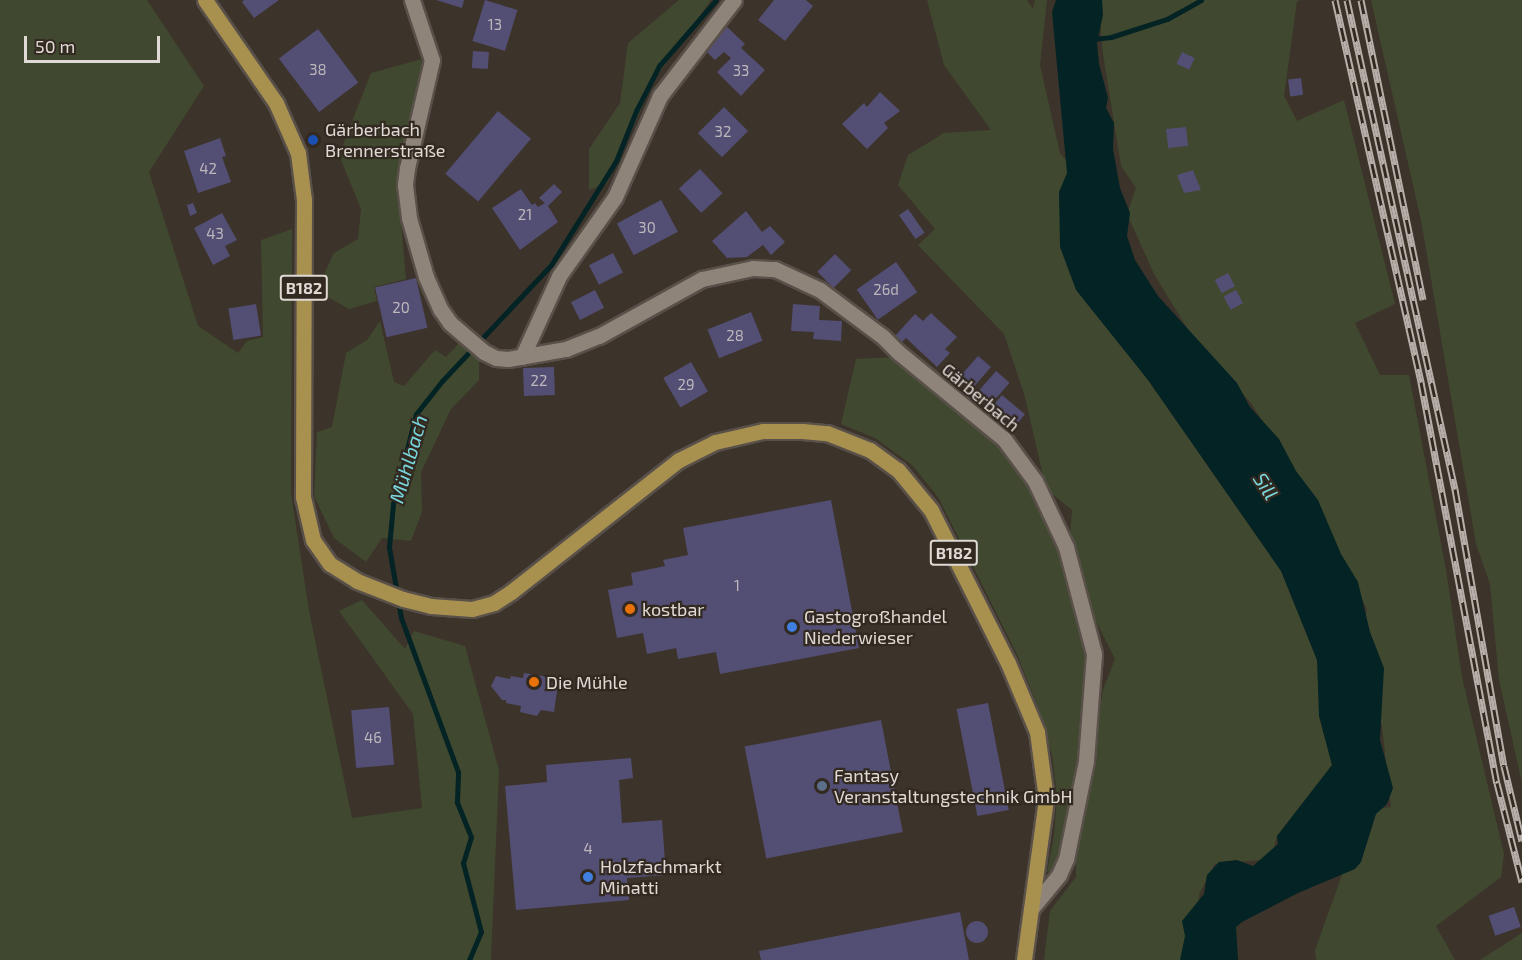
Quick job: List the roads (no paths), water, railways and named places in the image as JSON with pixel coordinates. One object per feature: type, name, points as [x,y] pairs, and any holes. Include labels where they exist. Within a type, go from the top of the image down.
[{"type":"main road","name":"B182","points":[[205,0],[276,103],[298,153],[304,200],[304,512],[319,551],[330,564],[357,581],[431,606],[472,609],[494,603],[511,592],[680,460],[715,442],[763,431],[802,431],[826,433],[870,450],[898,470],[931,510],[1008,663],[1033,722],[1043,765],[1046,798],[1024,960]]},
{"type":"street","name":"Gärberbach","points":[[412,0],[432,60],[407,168],[405,185],[409,218],[433,294],[450,323],[483,352],[496,358],[552,352],[585,342],[702,279],[753,267],[775,269],[803,280],[862,319],[1004,439],[1035,481],[1066,547],[1094,654],[1086,761],[1066,859],[1059,875],[1030,909]]},
{"type":"street","points":[[522,357],[559,276],[615,197],[660,96],[734,0]]},
{"type":"water","name":"Sill","points":[[1056,0],[1102,0],[1103,15],[1097,43],[1099,64],[1108,98],[1106,108],[1114,123],[1113,149],[1120,188],[1130,213],[1127,236],[1135,260],[1158,296],[1237,383],[1250,407],[1279,439],[1296,471],[1318,500],[1341,554],[1358,582],[1370,632],[1384,668],[1380,740],[1393,788],[1387,804],[1376,814],[1361,862],[1355,869],[1298,893],[1242,922],[1236,927],[1238,960],[1180,960],[1185,936],[1182,921],[1204,894],[1207,875],[1219,862],[1237,860],[1253,866],[1278,844],[1277,836],[1332,765],[1319,716],[1317,660],[1281,571],[1148,380],[1076,290],[1060,247],[1059,192],[1067,173],[1052,12]]},
{"type":"waterway","name":"Mühlbach","points":[[469,960],[481,932],[463,863],[471,837],[457,802],[458,772],[401,618],[389,547],[393,504],[416,414],[442,381],[551,265],[616,161],[636,111],[659,66],[716,0]]},
{"type":"waterway","points":[[1093,39],[1111,37],[1167,19],[1201,0]]},
{"type":"railway","points":[[1335,0],[1421,382],[1497,783],[1522,882]]},
{"type":"railway","points":[[1347,0],[1455,489],[1504,766],[1522,841]]},
{"type":"railway","points":[[1361,0],[1423,300]]},
{"type":"place","name":"Gärberbach Brennerstraße","points":[[313,140]]},
{"type":"place","name":"kostbar","points":[[630,609]]},
{"type":"place","name":"Gastogroßhandel Niederwieser","points":[[792,627]]},
{"type":"place","name":"Die Mühle","points":[[534,682]]},
{"type":"place","name":"Fantasy Veranstaltungstechnik GmbH","points":[[822,786]]},
{"type":"place","name":"Holzfachmarkt Minatti","points":[[588,877]]}]
